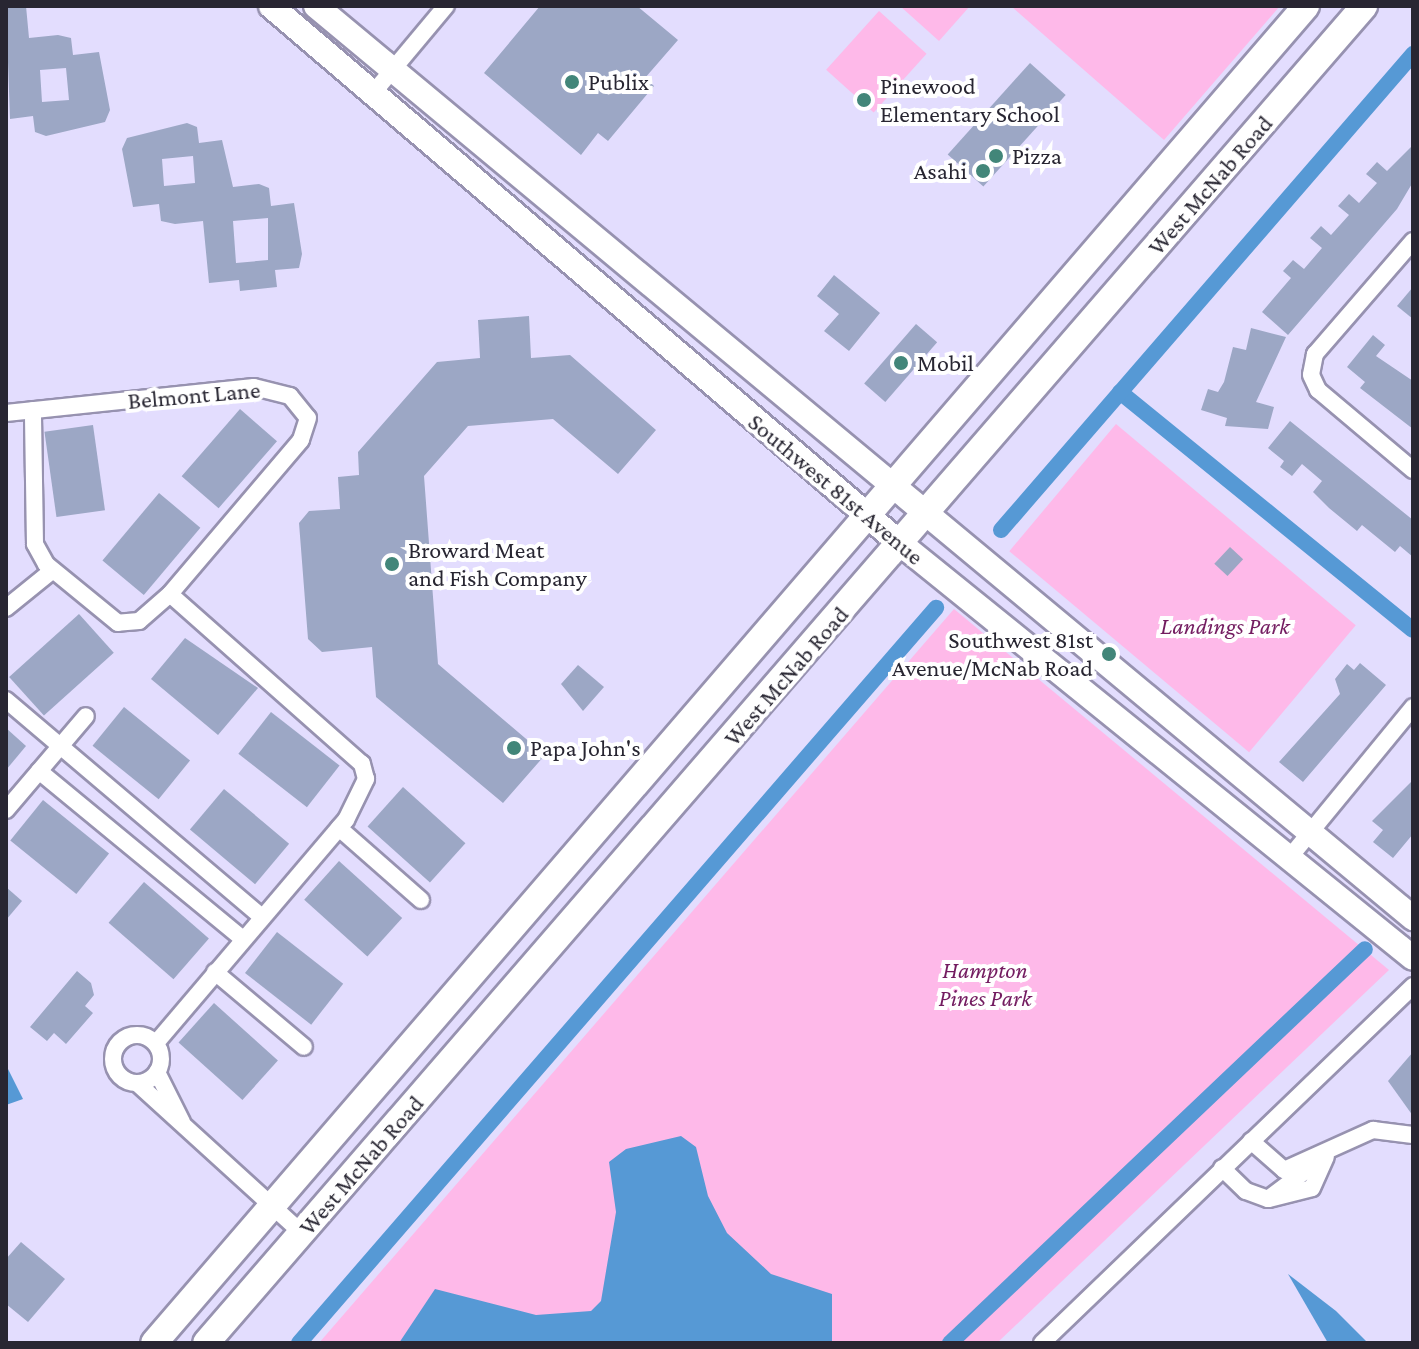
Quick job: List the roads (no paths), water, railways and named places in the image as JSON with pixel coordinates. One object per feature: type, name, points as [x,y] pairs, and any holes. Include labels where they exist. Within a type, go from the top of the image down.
[{"type":"main road","name":"West McNab Road","points":[[154,1343],[894,488],[1306,6]]},
{"type":"main road","name":"West McNab Road","points":[[206,1343],[1364,6]]},
{"type":"main road","points":[[580,850],[612,877]]},
{"type":"street","name":"Southwest 81st Avenue","points":[[271,6],[901,544],[1413,958]]},
{"type":"street","name":"Southwest 81st Avenue","points":[[316,6],[1413,918]]},
{"type":"street","points":[[374,92],[446,6]]},
{"type":"street","points":[[1413,241],[1315,354],[1311,375],[1318,390],[1413,470]]},
{"type":"street","name":"Belmont Lane","points":[[6,413],[33,410],[254,387],[274,388],[299,403],[308,418],[301,440],[170,594],[139,621],[118,623],[53,570],[35,544],[33,410]]},
{"type":"street","points":[[6,608],[53,570]]},
{"type":"street","points":[[170,594],[362,764],[366,779],[339,828],[156,1043],[157,1072],[189,1138]]},
{"type":"street","points":[[6,700],[262,917]]},
{"type":"street","points":[[1290,857],[1413,707]]},
{"type":"street","points":[[6,810],[86,716]]},
{"type":"street","points":[[39,771],[243,939]]},
{"type":"street","points":[[339,828],[421,900]]},
{"type":"street","points":[[215,972],[304,1047]]},
{"type":"street","points":[[1042,1343],[1413,986]]},
{"type":"street","points":[[156,1043],[134,1035],[115,1049],[117,1072],[137,1083],[189,1138],[302,1233]]},
{"type":"street","points":[[137,1083],[157,1072]]},
{"type":"street","points":[[1251,1141],[1284,1170],[1373,1130],[1413,1135]]},
{"type":"street","points":[[1222,1168],[1246,1191],[1268,1199],[1312,1188],[1330,1150]]},
{"type":"water","points":[[6,1065],[23,1099],[6,1105]]},
{"type":"water","points":[[681,1136],[696,1147],[708,1196],[727,1233],[771,1274],[832,1294],[832,1343],[399,1343],[435,1289],[536,1315],[591,1311],[601,1301],[616,1212],[609,1162],[626,1149]]},
{"type":"water","points":[[1288,1274],[1336,1311],[1368,1343],[1328,1343]]},
{"type":"waterway","points":[[1001,530],[1413,54]]},
{"type":"waterway","points":[[1120,392],[1413,630]]},
{"type":"waterway","points":[[299,1343],[936,608]]},
{"type":"waterway","points":[[950,1343],[1365,949]]},
{"type":"place","name":"Publix","points":[[572,82]]},
{"type":"place","name":"Pinewood Elementary School","points":[[864,100]]},
{"type":"place","name":"Pizza","points":[[996,156]]},
{"type":"place","name":"Asahi","points":[[983,171]]},
{"type":"place","name":"Mobil","points":[[901,363]]},
{"type":"place","name":"Broward Meat and Fish Company","points":[[392,564]]},
{"type":"place","name":"Southwest 81st Avenue/McNab Road","points":[[1109,654]]},
{"type":"place","name":"Papa John's","points":[[514,748]]},
{"type":"park label","name":"Landings Park","points":[[1225,626]]},
{"type":"park label","name":"Hampton Pines Park","points":[[985,984]]}]
